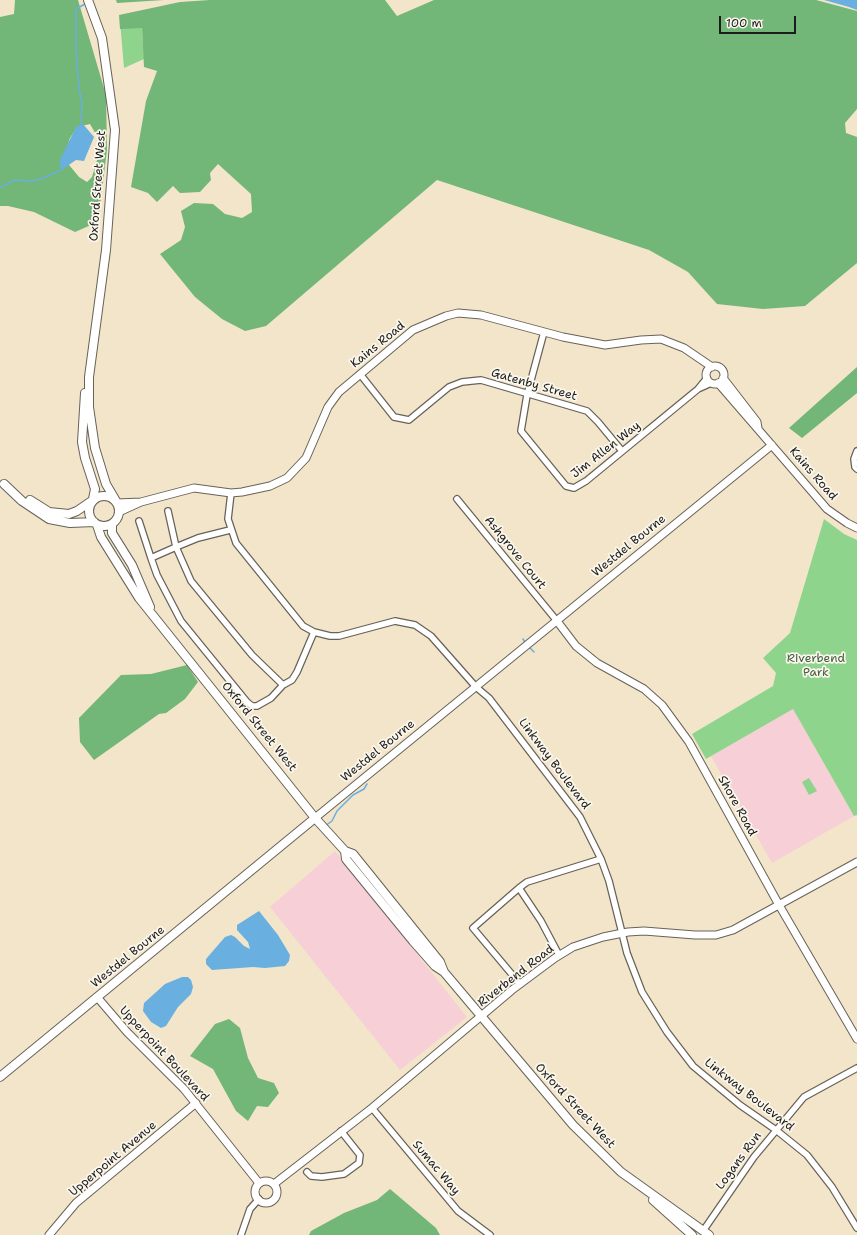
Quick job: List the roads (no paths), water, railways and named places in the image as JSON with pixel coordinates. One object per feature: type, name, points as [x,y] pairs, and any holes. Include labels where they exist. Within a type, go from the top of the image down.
[{"type":"main road","name":"Oxford Street West","points":[[88,0],[102,38],[115,130],[106,250],[90,377],[90,407],[95,448],[106,484],[116,502]]},
{"type":"main road","name":"Oxford Street West","points":[[90,377],[85,390],[82,442],[85,458],[95,489],[92,500]]},
{"type":"main road","points":[[2,484],[49,512],[69,514],[77,512],[92,500],[102,495],[112,497],[116,502],[119,512],[117,519],[112,524],[107,526],[70,523],[49,519],[22,501],[2,484]]},
{"type":"main road","points":[[92,500],[88,511],[96,524]]},
{"type":"main road","name":"Oxford Street West","points":[[96,524],[101,537],[138,598],[156,618],[315,818],[345,851],[353,854],[440,962],[444,972],[573,1125],[621,1172],[706,1233]]},
{"type":"main road","name":"Oxford Street West","points":[[112,524],[112,533],[132,565],[156,618]]},
{"type":"main road","name":"Westdel Bourne","points":[[0,1077],[315,818]]},
{"type":"main road","points":[[621,1172],[692,1235]]},
{"type":"street","name":"Kains Road","points":[[119,512],[141,502],[194,488],[231,493],[250,492],[270,486],[286,478],[294,472],[306,458],[328,407],[339,392],[413,330],[446,316],[458,313],[481,315],[544,332],[605,345],[661,339],[684,348],[700,361],[713,377],[757,422],[758,428],[827,509],[857,528]]},
{"type":"street","name":"Jim Allen Way","points":[[544,332],[527,395],[522,431],[566,486],[574,488],[586,482],[713,377]]},
{"type":"street","name":"Gatenby Street","points":[[360,374],[394,417],[409,420],[449,387],[462,382],[481,380],[527,395],[587,411],[622,451]]},
{"type":"street","name":"Westdel Bourne","points":[[315,818],[772,445]]},
{"type":"street","points":[[857,451],[854,459],[855,467],[857,469]]},
{"type":"street","name":"Linkway Boulevard","points":[[231,493],[228,519],[230,530],[236,543],[303,626],[314,632],[330,636],[339,636],[395,621],[415,625],[431,636],[476,687],[489,698],[580,817],[601,859],[623,933],[627,953],[642,992],[667,1032],[693,1066],[740,1105],[776,1130],[807,1155],[832,1187],[857,1228]]},
{"type":"street","name":"Ashgrove Court","points":[[457,499],[557,621]]},
{"type":"street","name":"Kains Road","points":[[116,502],[141,502]]},
{"type":"street","points":[[168,511],[176,547],[191,581],[252,655],[283,685]]},
{"type":"street","points":[[139,521],[157,575],[182,621],[247,702],[252,706],[263,704],[283,685],[292,680],[297,672],[314,632]]},
{"type":"street","points":[[151,558],[198,538],[230,530]]},
{"type":"street","name":"Shore Road","points":[[557,621],[576,646],[597,663],[644,690],[662,705],[689,742],[779,905],[857,1039]]},
{"type":"street","points":[[520,984],[473,928],[527,882],[601,859]]},
{"type":"street","name":"Riverbend Road","points":[[274,1184],[372,1108],[520,984],[560,955],[589,941],[623,933],[644,931],[716,935],[738,928],[857,862]]},
{"type":"street","points":[[519,888],[541,921],[560,955]]},
{"type":"street","name":"Upperpoint Boulevard","points":[[97,997],[127,1032],[184,1089],[259,1183]]},
{"type":"street","name":"Logans Run","points":[[706,1233],[754,1157],[804,1097],[857,1068]]},
{"type":"street","name":"Upperpoint Avenue","points":[[49,1235],[76,1203],[196,1104]]},
{"type":"street","name":"Sumac Way","points":[[372,1108],[458,1211],[490,1235]]},
{"type":"street","points":[[307,1172],[311,1176],[322,1177],[344,1174],[359,1164],[360,1155],[341,1131]]},
{"type":"street","points":[[268,1181],[274,1184],[277,1191],[274,1199],[266,1202],[259,1200],[255,1191],[259,1183],[268,1181]]},
{"type":"street","points":[[241,1235],[250,1209],[259,1200]]},
{"type":"water","points":[[824,0],[857,0],[857,10],[849,7]]},
{"type":"water","points":[[83,124],[94,137],[84,161],[76,160],[63,169],[60,166],[60,160],[76,127]]},
{"type":"water","points":[[259,911],[278,935],[290,955],[289,961],[285,966],[212,970],[206,964],[206,959],[225,937],[231,935],[250,949],[248,942],[237,930],[237,925]]},
{"type":"water","points":[[182,977],[188,977],[191,980],[193,987],[191,994],[178,1007],[166,1026],[161,1028],[151,1022],[143,1011],[144,1003],[165,984]]},
{"type":"waterway","points":[[81,125],[82,102],[79,89],[76,49],[76,9],[85,4]]},
{"type":"waterway","points":[[0,187],[15,180],[32,181],[41,179],[63,169]]},
{"type":"waterway","points":[[523,639],[526,644]]},
{"type":"waterway","points":[[528,646],[534,652]]},
{"type":"waterway","points":[[325,826],[332,821],[337,811],[353,795],[364,789],[367,784]]},
{"type":"park label","name":"Riverbend Park","points":[[816,666]]}]
